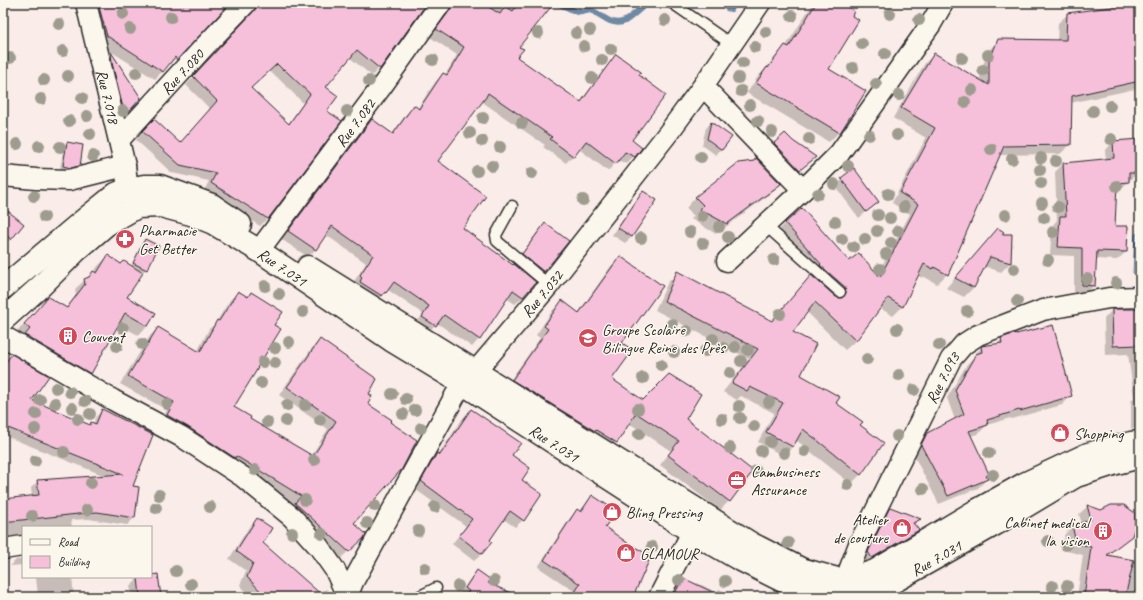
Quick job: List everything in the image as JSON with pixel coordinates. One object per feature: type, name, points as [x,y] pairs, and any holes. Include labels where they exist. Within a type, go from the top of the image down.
[{"type":"main road","name":"Rue 7.031","points":[[3,288],[116,194],[128,189],[144,186],[160,186],[212,205],[469,377],[692,532],[737,558],[785,582],[818,594],[843,592],[861,594],[886,586],[999,522],[1076,476],[1140,457]]},
{"type":"main road","name":"Rue 7.031","points":[[3,320],[41,286],[77,250],[106,225],[137,207],[161,206],[191,214],[213,223],[258,250],[391,340],[469,377],[611,457],[752,544],[843,592]]},
{"type":"main road","name":"Rue 7.031","points":[[843,592],[875,571],[1024,484],[1088,454],[1140,442]]},
{"type":"street","name":"Rue 7.018","points":[[86,3],[126,166],[128,189]]},
{"type":"street","name":"Rue 7.080","points":[[119,140],[246,3]]},
{"type":"street","name":"Rue 7.082","points":[[266,241],[442,3]]},
{"type":"street","name":"Rue 7.032","points":[[348,597],[353,582],[469,377],[549,285],[669,132],[703,86],[760,3]]},
{"type":"street","points":[[727,261],[839,154],[931,24],[943,3]]},
{"type":"street","points":[[703,86],[802,190]]},
{"type":"street","points":[[3,176],[69,180],[126,166]]},
{"type":"street","name":"Rue 7.093","points":[[843,592],[859,544],[951,360],[964,344],[978,336],[1043,310],[1108,298],[1140,296]]},
{"type":"street","points":[[3,336],[113,400],[182,437],[243,477],[292,517],[319,547],[335,570],[348,597]]},
{"type":"street","points":[[659,597],[692,532]]},
{"type":"street","points":[[3,549],[22,546]]},
{"type":"lane","points":[[672,3],[731,44]]},
{"type":"lane","points":[[512,206],[496,235],[497,241],[549,285]]},
{"type":"lane","points":[[764,225],[840,292]]},
{"type":"lane","points":[[418,597],[436,588]]},
{"type":"water","points":[[1135,234],[1140,234],[1140,273],[1133,273]]},
{"type":"building","points":[[98,3],[230,3],[177,60],[175,57],[163,72],[107,36]]},
{"type":"building","points":[[257,3],[427,3],[380,69],[357,50],[326,87],[338,96],[327,111],[342,121],[268,219],[211,183],[216,173],[180,165],[142,131],[154,119],[180,143],[217,101],[193,76],[254,11]],"holes":[[[277,64],[283,70],[284,69],[310,94],[289,124],[251,88]]]},
{"type":"building","points":[[452,3],[482,3],[500,14],[505,6],[513,11],[519,3],[554,3],[519,47],[524,49],[517,57],[581,102],[616,54],[641,72],[639,75],[666,95],[632,140],[642,148],[635,157],[625,152],[616,164],[586,141],[574,157],[550,139],[552,137],[488,93],[438,161],[486,196],[463,228],[513,265],[514,264],[536,282],[523,297],[513,290],[480,340],[444,315],[436,326],[422,317],[429,306],[394,282],[382,296],[360,282],[362,277],[360,275],[373,255],[332,226],[316,250],[288,231],[372,119],[393,134],[414,105],[419,109],[443,73],[447,75],[464,47],[436,29],[450,10]]},
{"type":"building","points":[[816,3],[842,3],[854,11],[852,16],[859,20],[829,69],[866,91],[840,133],[756,83],[785,45],[789,47]]},
{"type":"building","points":[[1140,3],[1140,81],[1072,96],[1071,145],[1004,146],[948,275],[934,267],[933,269],[924,264],[903,307],[888,298],[856,341],[815,302],[793,332],[816,344],[801,375],[840,397],[836,403],[863,422],[860,425],[884,443],[861,475],[803,429],[793,447],[766,432],[783,403],[750,387],[747,391],[732,383],[758,349],[664,301],[677,271],[772,321],[811,275],[836,297],[842,298],[846,293],[845,287],[820,265],[821,264],[785,223],[802,208],[849,261],[859,253],[880,277],[918,204],[900,193],[935,128],[901,108],[934,53],[989,85],[989,62],[998,39],[1066,40],[1067,13]]},
{"type":"building","points":[[111,52],[141,98],[125,116],[112,63]]},
{"type":"building","points":[[711,122],[732,137],[722,150],[707,139]]},
{"type":"building","points":[[785,133],[793,141],[816,157],[800,170],[774,143]]},
{"type":"building","points":[[1140,139],[1138,173],[1129,173],[1129,182],[1117,183],[1115,226],[1128,226],[1127,252],[1097,251],[1095,286],[1082,285],[1082,248],[1058,247],[1060,216],[1066,216],[1063,163],[1114,158],[1113,141]]},
{"type":"building","points":[[67,142],[83,145],[80,166],[71,168],[63,166]]},
{"type":"building","points":[[756,158],[781,184],[727,224],[699,209],[703,205],[695,197],[738,163],[754,161]]},
{"type":"building","points":[[854,168],[879,202],[866,212],[841,178]]},
{"type":"building","points":[[643,191],[657,200],[632,237],[618,228]]},
{"type":"building","points":[[3,207],[24,224],[11,240],[3,231]]},
{"type":"building","points":[[545,223],[569,241],[544,272],[522,254]]},
{"type":"building","points":[[998,228],[1004,232],[1002,234],[1012,234],[1011,263],[990,257],[974,288],[955,278]]},
{"type":"building","points":[[145,239],[159,246],[147,270],[133,263]]},
{"type":"building","points":[[108,255],[121,264],[124,261],[143,273],[127,297],[156,313],[148,326],[125,313],[91,374],[25,335],[30,329],[24,324],[48,297],[67,308],[85,284],[84,279],[89,277],[93,271],[97,273]]},
{"type":"building","points":[[620,256],[663,286],[622,343],[633,350],[612,379],[643,400],[669,374],[701,394],[686,419],[753,471],[730,502],[668,455],[679,441],[636,413],[617,443],[512,380],[548,329],[544,326],[562,300],[579,313]]},
{"type":"building","points":[[238,291],[248,297],[251,292],[283,312],[274,325],[281,329],[234,407],[251,417],[250,419],[313,456],[336,421],[287,387],[320,339],[377,379],[369,394],[372,396],[368,404],[392,420],[390,422],[417,440],[402,469],[354,523],[366,534],[364,538],[349,552],[295,503],[301,496],[236,456],[235,458],[167,415],[174,402],[128,376],[158,327],[200,352],[217,320],[219,321]]},
{"type":"building","points":[[1112,309],[1140,309],[1140,345],[1113,346]]},
{"type":"building","points":[[1053,325],[1072,396],[987,420],[988,425],[969,431],[989,474],[986,476],[988,479],[948,496],[921,445],[927,433],[964,414],[955,390],[976,354],[982,352],[981,346],[1002,343],[1001,338],[1016,333]]},
{"type":"building","points":[[12,354],[49,376],[32,400],[90,425],[91,422],[96,424],[102,409],[153,435],[133,486],[139,487],[135,518],[97,512],[3,522],[3,499],[39,495],[37,480],[123,474],[3,426],[3,366]]},
{"type":"building","points":[[471,409],[521,443],[512,455],[530,468],[522,480],[542,494],[524,521],[510,511],[490,540],[492,542],[482,554],[459,536],[472,519],[421,481],[437,453],[440,455]]},
{"type":"building","points":[[592,495],[616,511],[605,527],[629,544],[651,556],[633,597],[572,597],[580,584],[544,560],[577,509],[581,512]]},
{"type":"building","points":[[1087,505],[1101,510],[1111,505],[1124,505],[1135,513],[1135,527],[1132,536],[1107,555],[1134,560],[1125,597],[1084,597],[1091,547],[1076,543],[1072,525],[1091,520]]},
{"type":"building","points":[[890,507],[921,519],[913,523],[919,530],[872,558],[868,552]]},
{"type":"building","points":[[257,518],[272,528],[263,543],[324,597],[266,597],[247,577],[253,563],[236,551]]},
{"type":"building","points":[[477,570],[491,580],[488,583],[520,597],[465,597],[469,591],[465,588]]},
{"type":"building","points":[[158,574],[161,597],[140,597],[138,578],[152,578],[152,575]]},
{"type":"building","points":[[683,578],[723,597],[673,597]]},
{"type":"waterway","points":[[560,4],[577,12],[591,10],[616,23],[625,21],[648,3]]},
{"type":"waterway","points":[[722,3],[727,8],[731,9],[735,3]]},
{"type":"place","name":"Pharmacie Get Better","points":[[125,239]]},
{"type":"place","name":"Couvent","points":[[68,336]]},
{"type":"place","name":"Groupe Scolaire Bilingue Reine des Près","points":[[588,338]]},
{"type":"place","name":"Shopping","points":[[1060,433]]},
{"type":"place","name":"Cambusiness Assurance","points":[[737,480]]},
{"type":"place","name":"Bling Pressing","points":[[612,512]]},
{"type":"place","name":"Atelier de couture","points":[[902,528]]},
{"type":"place","name":"Cabinet medical la vision","points":[[1103,531]]},
{"type":"place","name":"GLAMOUR","points":[[626,553]]}]
